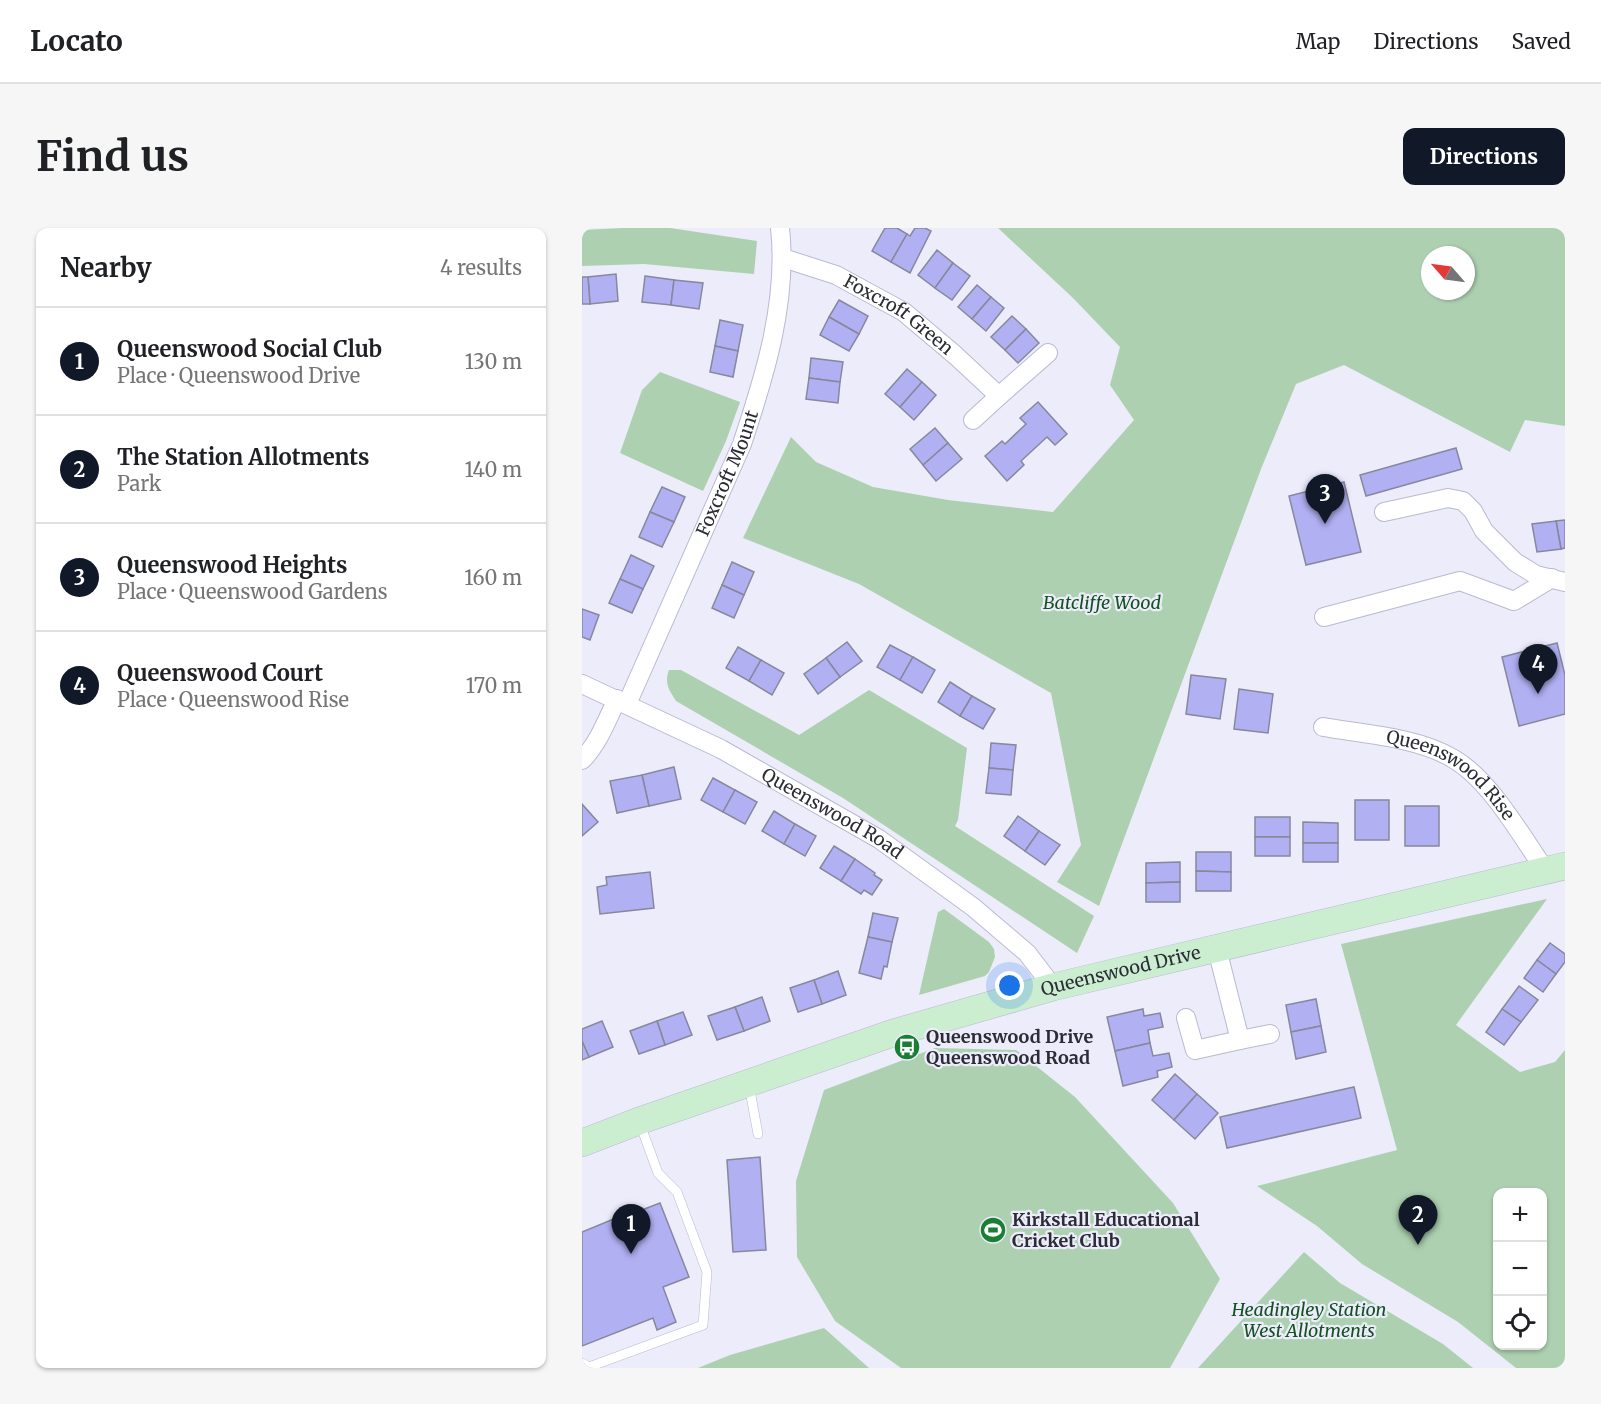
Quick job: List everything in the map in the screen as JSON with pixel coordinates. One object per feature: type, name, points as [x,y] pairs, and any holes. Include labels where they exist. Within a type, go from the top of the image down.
[{"type":"street","name":"Foxcroft Mount","points":[[582,760],[622,702],[742,444],[771,347],[783,258],[780,228]]},
{"type":"street","name":"Foxcroft Green","points":[[783,258],[836,275],[904,312],[999,396]]},
{"type":"street","points":[[973,420],[1048,354]]},
{"type":"street","points":[[1384,512],[1448,498],[1463,501],[1473,511],[1484,531],[1515,562],[1536,574],[1558,580]]},
{"type":"street","points":[[1324,617],[1460,581],[1514,601],[1558,580]]},
{"type":"street","name":"Queenswood Road","points":[[582,684],[721,749],[879,839],[982,915],[1027,953],[1053,987]]},
{"type":"street","name":"Queenswood Rise","points":[[1323,727],[1409,742],[1453,758],[1493,795],[1556,868]]},
{"type":"street","name":"Queenswood Drive","points":[[582,1143],[893,1033],[1053,987],[1556,868]]},
{"type":"street","points":[[1217,949],[1240,1040]]},
{"type":"street","points":[[1186,1018],[1195,1050],[1269,1034]]},
{"type":"lane","points":[[748,1083],[758,1134]]},
{"type":"lane","points":[[582,1363],[589,1367],[703,1325],[707,1272],[677,1191],[658,1173],[639,1121]]},
{"type":"green space","points":[[670,228],[757,241],[754,274],[644,264],[582,266],[582,230]]},
{"type":"green space","name":"Batcliffe Wood","points":[[998,228],[1565,228],[1565,426],[1525,420],[1510,452],[1344,365],[1296,384],[1261,469],[1099,906],[1057,882],[1081,845],[1051,693],[859,584],[743,538],[791,437],[816,462],[873,487],[948,500],[1053,512],[1134,420],[1110,385],[1120,347],[1073,298]]},
{"type":"green space","points":[[660,372],[740,402],[726,441],[703,491],[620,453],[642,390]]},
{"type":"green space","points":[[669,670],[681,670],[799,735],[869,690],[967,748],[958,820],[955,826],[1094,916],[1077,953],[843,798],[676,701],[667,683]]},
{"type":"green space","points":[[1547,899],[1456,1025],[1520,1072],[1555,1062],[1565,1050],[1565,1368],[1516,1368],[1493,1350],[1547,1350],[1547,1188],[1493,1188],[1493,1350],[1458,1322],[1362,1264],[1317,1226],[1257,1186],[1397,1150],[1341,944]]},
{"type":"green space","points":[[944,909],[989,942],[994,949],[995,957],[985,976],[919,995],[938,912]]},
{"type":"green space","name":"Kirkstall Educational Cricket Club","points":[[935,1048],[1016,1050],[1075,1097],[1173,1203],[1220,1279],[1170,1368],[901,1368],[835,1321],[797,1257],[796,1181],[824,1090]]},
{"type":"green space","name":"Headingley Station West Allotments","points":[[1304,1252],[1340,1283],[1443,1344],[1473,1368],[1198,1368]]},
{"type":"green space","points":[[824,1328],[869,1368],[698,1368],[730,1355]]},
{"type":"building","points":[[885,228],[897,228],[907,234],[891,262],[872,251]]},
{"type":"building","points":[[915,228],[925,228],[931,231],[910,273],[891,262],[907,234],[910,236]]},
{"type":"building","points":[[937,250],[953,263],[935,288],[918,275]]},
{"type":"building","points":[[953,263],[970,276],[952,300],[935,288]]},
{"type":"building","points":[[616,274],[618,301],[590,304],[588,277]]},
{"type":"building","points":[[645,276],[674,280],[671,305],[642,302]]},
{"type":"building","points":[[582,277],[588,277],[590,304],[582,304]]},
{"type":"building","points":[[674,280],[703,283],[699,309],[671,305]]},
{"type":"building","points":[[977,285],[991,297],[972,319],[958,307]]},
{"type":"building","points":[[991,297],[1004,308],[986,331],[972,319]]},
{"type":"building","points":[[839,300],[868,316],[859,334],[829,317]]},
{"type":"building","points":[[1012,316],[1026,329],[1005,350],[991,337]]},
{"type":"building","points":[[829,317],[859,334],[849,351],[820,335]]},
{"type":"building","points":[[720,320],[743,325],[738,351],[715,346]]},
{"type":"building","points":[[1026,329],[1039,343],[1018,363],[1005,350]]},
{"type":"building","points":[[715,346],[738,351],[733,377],[710,372]]},
{"type":"building","points":[[811,358],[843,362],[840,382],[809,378]]},
{"type":"building","points":[[907,369],[922,382],[900,407],[885,394]]},
{"type":"building","points":[[809,378],[840,382],[838,403],[806,399]]},
{"type":"building","points":[[922,382],[936,395],[914,420],[900,407]]},
{"type":"building","points":[[1038,402],[1067,434],[1055,445],[1047,437],[1021,461],[1024,465],[1007,481],[985,456],[1002,441],[1005,444],[1026,424],[1020,418]]},
{"type":"building","points":[[935,428],[948,443],[923,465],[910,449]]},
{"type":"building","points":[[948,443],[962,459],[936,481],[923,465]]},
{"type":"building","points":[[1456,448],[1462,469],[1366,496],[1360,475]]},
{"type":"building","points":[[1344,482],[1361,552],[1306,565],[1289,496]]},
{"type":"building","points":[[662,487],[685,497],[674,522],[650,512]]},
{"type":"building","points":[[650,512],[674,522],[662,547],[639,537]]},
{"type":"building","points":[[1565,520],[1565,548],[1561,549],[1556,521]]},
{"type":"building","points":[[1556,521],[1561,549],[1537,552],[1532,524]]},
{"type":"building","points":[[631,555],[654,566],[643,589],[620,579]]},
{"type":"building","points":[[732,562],[754,572],[744,595],[722,585]]},
{"type":"building","points":[[620,579],[643,589],[632,613],[609,603]]},
{"type":"building","points":[[722,585],[744,595],[734,618],[712,608]]},
{"type":"building","points":[[582,609],[599,615],[590,640],[582,637]]},
{"type":"building","points":[[847,642],[862,661],[840,677],[826,658]]},
{"type":"building","points":[[1557,643],[1565,675],[1565,714],[1519,726],[1502,657]]},
{"type":"building","points":[[890,645],[913,657],[900,680],[877,667]]},
{"type":"building","points":[[738,647],[761,660],[749,681],[726,668]]},
{"type":"building","points":[[913,657],[935,670],[922,693],[900,680]]},
{"type":"building","points":[[826,658],[840,677],[818,694],[804,674]]},
{"type":"building","points":[[761,660],[784,673],[772,695],[749,681]]},
{"type":"building","points":[[1191,675],[1226,679],[1220,719],[1186,714]]},
{"type":"building","points":[[950,682],[972,696],[960,716],[938,702]]},
{"type":"building","points":[[1239,689],[1273,694],[1268,733],[1234,729]]},
{"type":"building","points":[[972,696],[995,709],[983,729],[960,716]]},
{"type":"building","points":[[991,743],[1016,745],[1013,770],[989,768]]},
{"type":"building","points":[[674,767],[681,799],[649,806],[642,775]]},
{"type":"building","points":[[989,768],[1013,770],[1011,795],[986,793]]},
{"type":"building","points":[[642,775],[649,806],[617,813],[610,781]]},
{"type":"building","points":[[713,778],[735,790],[723,812],[701,800]]},
{"type":"building","points":[[735,790],[757,802],[745,824],[723,812]]},
{"type":"building","points":[[1355,800],[1389,800],[1389,840],[1355,840]]},
{"type":"building","points":[[582,804],[598,822],[582,836]]},
{"type":"building","points":[[1405,806],[1439,806],[1439,846],[1405,846]]},
{"type":"building","points":[[774,811],[795,824],[784,844],[762,831]]},
{"type":"building","points":[[1018,816],[1039,831],[1025,851],[1004,836]]},
{"type":"building","points":[[1255,817],[1290,817],[1290,837],[1255,837]]},
{"type":"building","points":[[1303,822],[1338,823],[1338,843],[1303,843]]},
{"type":"building","points":[[795,824],[816,836],[805,856],[784,844]]},
{"type":"building","points":[[1039,831],[1060,845],[1045,865],[1025,851]]},
{"type":"building","points":[[1255,837],[1290,837],[1290,856],[1255,856]]},
{"type":"building","points":[[1303,843],[1338,843],[1338,862],[1303,862]]},
{"type":"building","points":[[834,846],[855,859],[841,881],[820,868]]},
{"type":"building","points":[[1196,852],[1231,852],[1231,872],[1196,871]]},
{"type":"building","points":[[855,859],[882,880],[872,895],[864,890],[861,894],[841,881]]},
{"type":"building","points":[[1180,862],[1180,882],[1146,883],[1146,863]]},
{"type":"building","points":[[1196,871],[1231,872],[1231,891],[1196,891]]},
{"type":"building","points":[[650,872],[654,908],[600,914],[597,887],[607,885],[606,877]]},
{"type":"building","points":[[1180,882],[1180,902],[1146,902],[1146,883]]},
{"type":"building","points":[[873,913],[898,918],[892,942],[868,937]]},
{"type":"building","points":[[868,937],[892,942],[887,967],[884,966],[881,979],[859,973]]},
{"type":"building","points":[[1550,943],[1565,954],[1565,962],[1556,974],[1537,960]]},
{"type":"building","points":[[1537,960],[1556,974],[1543,992],[1524,978]]},
{"type":"building","points":[[838,971],[846,995],[822,1004],[814,980]]},
{"type":"building","points":[[814,980],[822,1004],[798,1012],[790,988]]},
{"type":"building","points":[[1519,986],[1538,1000],[1521,1022],[1502,1009]]},
{"type":"building","points":[[762,997],[770,1021],[744,1031],[735,1007]]},
{"type":"building","points":[[1316,999],[1321,1026],[1291,1032],[1286,1005]]},
{"type":"building","points":[[735,1007],[744,1031],[717,1040],[708,1016]]},
{"type":"building","points":[[1143,1009],[1144,1016],[1160,1013],[1163,1027],[1148,1030],[1150,1043],[1115,1051],[1107,1017]]},
{"type":"building","points":[[1502,1009],[1521,1022],[1504,1045],[1486,1032]]},
{"type":"building","points":[[683,1012],[692,1035],[665,1045],[657,1021]]},
{"type":"building","points":[[602,1021],[613,1047],[589,1057],[582,1041],[582,1029]]},
{"type":"building","points":[[657,1021],[665,1045],[639,1054],[630,1031]]},
{"type":"building","points":[[1321,1026],[1326,1052],[1296,1059],[1291,1032]]},
{"type":"building","points":[[582,1041],[589,1057],[582,1060]]},
{"type":"building","points":[[1150,1043],[1153,1056],[1169,1053],[1172,1067],[1157,1071],[1158,1077],[1123,1086],[1115,1051]]},
{"type":"building","points":[[1175,1074],[1197,1094],[1174,1120],[1152,1100]]},
{"type":"building","points":[[1354,1087],[1361,1118],[1227,1148],[1220,1117]]},
{"type":"building","points":[[1197,1094],[1218,1113],[1195,1139],[1174,1120]]},
{"type":"building","points":[[760,1157],[766,1250],[733,1252],[727,1160]]},
{"type":"building","points":[[660,1203],[689,1277],[663,1287],[676,1322],[657,1330],[653,1318],[582,1346],[582,1232],[633,1211],[634,1213]]},
{"type":"place","name":"Queenswood Heights","points":[[1325,524]]},
{"type":"place","name":"Queenswood Court","points":[[1538,694]]},
{"type":"place","name":"Queenswood Drive Queenswood Road","points":[[907,1047]]},
{"type":"place","name":"Kirkstall Educational Cricket Club","points":[[993,1230]]},
{"type":"place","name":"The Station Allotments","points":[[1418,1245]]},
{"type":"place","name":"Queenswood Social Club","points":[[631,1254]]}]
